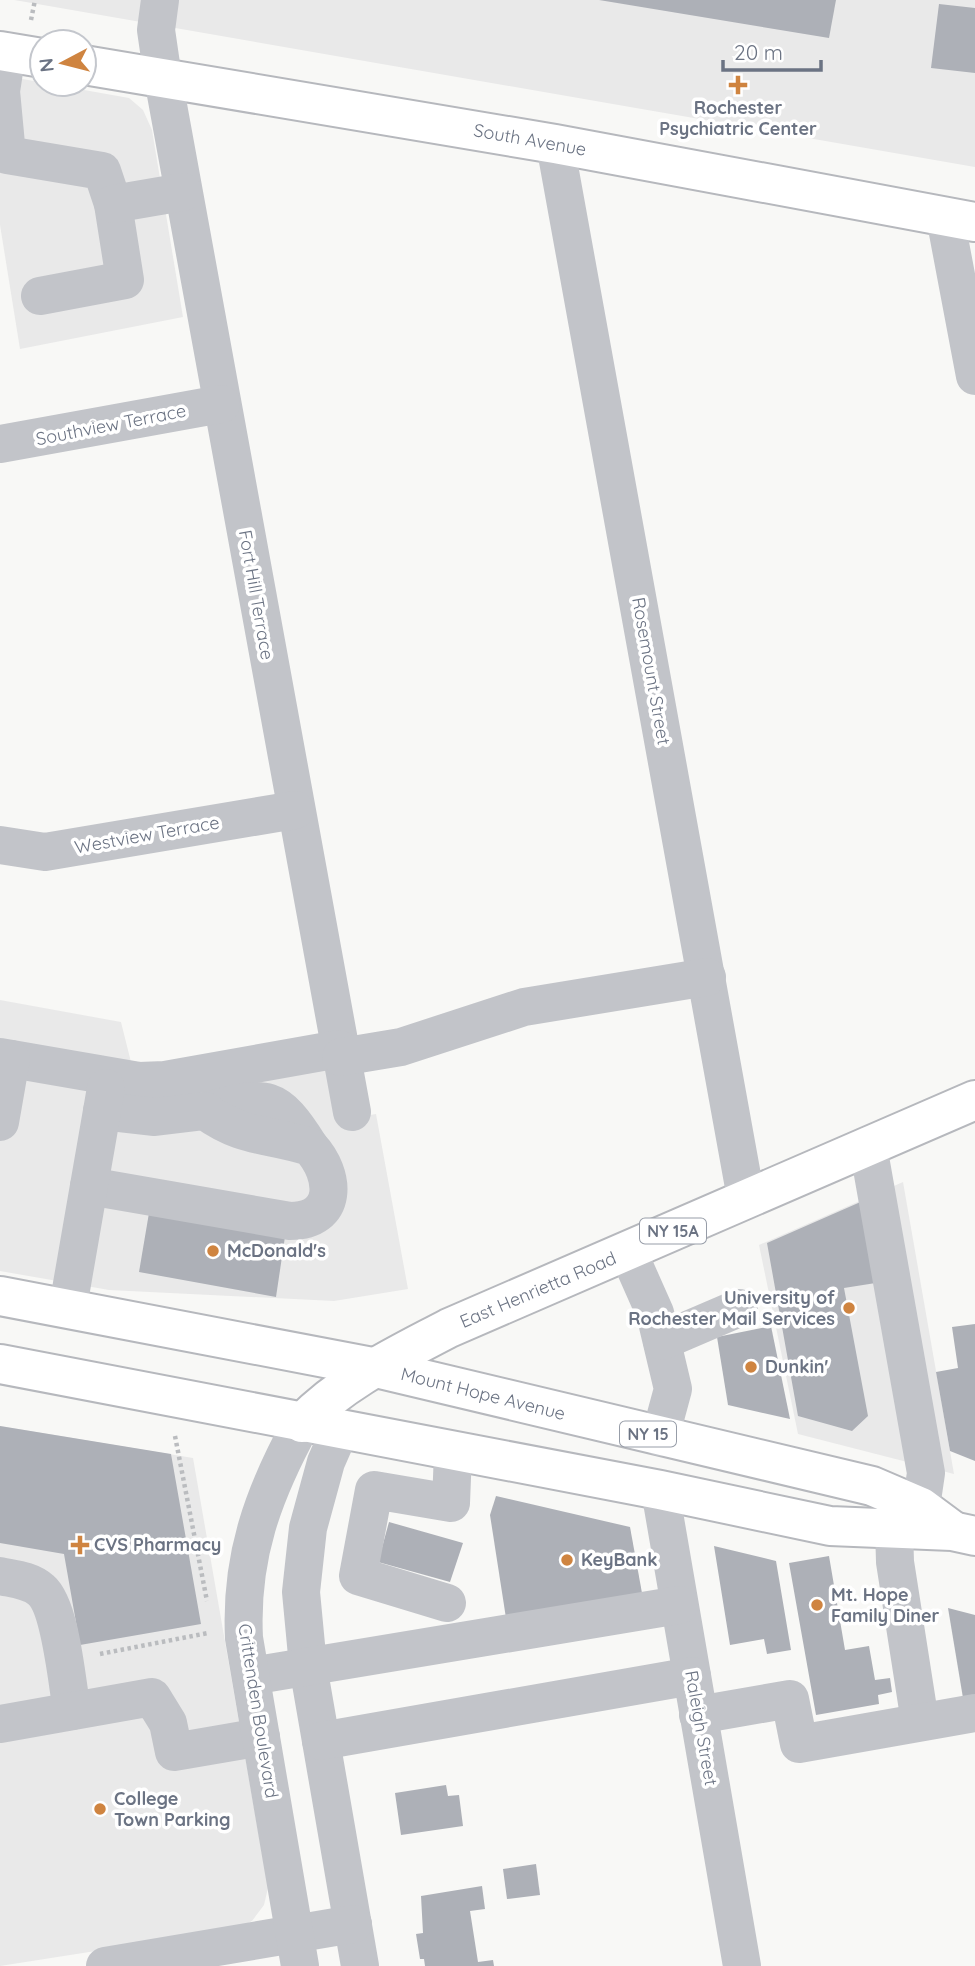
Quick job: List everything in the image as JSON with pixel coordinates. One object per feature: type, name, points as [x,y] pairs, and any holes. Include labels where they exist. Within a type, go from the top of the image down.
[{"type":"main road","name":"South Avenue","points":[[98,67],[555,144],[960,219]]},
{"type":"main road","name":"East Henrietta Road","points":[[302,1423],[337,1391],[372,1367],[449,1328],[975,1100]]},
{"type":"main road","name":"Mount Hope Avenue","points":[[0,1296],[372,1367],[872,1486],[908,1518],[964,1534]]},
{"type":"main road","points":[[0,1364],[830,1525],[908,1518]]},
{"type":"main road","points":[[340,1430],[372,1367]]},
{"type":"street","name":"Fort Hill Terrace","points":[[160,0],[156,30],[163,78],[352,1112]]},
{"type":"street","points":[[20,47],[1,91],[7,155],[102,171],[113,204],[125,279],[40,296]]},
{"type":"street","name":"Rosemount Street","points":[[555,144],[746,1198]]},
{"type":"street","points":[[113,204],[183,192]]},
{"type":"street","points":[[960,219],[975,376]]},
{"type":"street","name":"Southview Terrace","points":[[0,444],[221,404]]},
{"type":"street","name":"Westview Terrace","points":[[0,845],[45,852],[295,810]]},
{"type":"street","points":[[105,1093],[139,1081],[165,1080],[340,1053],[401,1047],[524,1007],[707,977]]},
{"type":"street","points":[[0,1122],[6,1058],[105,1093],[155,1117],[205,1111],[242,1133],[310,1147],[325,1167],[330,1182],[328,1197],[322,1209],[313,1217],[299,1221],[89,1185]]},
{"type":"street","points":[[68,1307],[105,1093]]},
{"type":"street","points":[[868,1146],[926,1473],[908,1518],[895,1562],[920,1722]]},
{"type":"street","points":[[628,1252],[655,1313],[673,1389],[660,1437]]},
{"type":"street","points":[[662,1341],[739,1308]]},
{"type":"street","name":"Crittenden Boulevard","points":[[297,1949],[244,1638],[244,1572],[269,1491],[302,1423]]},
{"type":"street","points":[[340,1430],[316,1494],[303,1556],[301,1592],[308,1666],[360,1966]]},
{"type":"street","points":[[447,1603],[358,1576],[374,1490],[451,1503],[453,1452]]},
{"type":"street","name":"Raleigh Street","points":[[660,1490],[742,1966]]},
{"type":"street","points":[[0,1576],[23,1580],[42,1591],[52,1607],[72,1711]]},
{"type":"street","points":[[251,1676],[679,1605]]},
{"type":"street","points":[[321,1741],[692,1676]]},
{"type":"street","points":[[0,1724],[152,1697],[169,1723],[174,1752],[261,1737]]},
{"type":"street","points":[[698,1715],[790,1699],[799,1744],[975,1713]]},
{"type":"street","points":[[104,1966],[297,1949],[353,1924]]},
{"type":"path","points":[[20,47],[35,0]]},
{"type":"path","points":[[175,1436],[208,1606]]},
{"type":"path","points":[[88,1656],[213,1632]]},
{"type":"shaded area","name":"Rochester Psychiatric Center","points":[[14,0],[975,0],[975,167],[26,2]]},
{"type":"shaded area","points":[[0,75],[28,80],[28,98],[98,98],[98,92],[129,98],[143,110],[152,130],[183,317],[20,349],[0,225]]},
{"type":"shaded area","points":[[0,1000],[121,1022],[140,1098],[325,1065],[339,1120],[376,1114],[408,1289],[334,1301],[109,1290],[0,1271]]},
{"type":"shaded area","name":"University of Rochester Mail Services","points":[[903,1182],[954,1474],[798,1434],[759,1245]]},
{"type":"shaded area","points":[[0,1426],[193,1458],[268,1888],[264,1905],[252,1921],[236,1929],[0,1966]]},
{"type":"building","points":[[599,0],[836,0],[829,38]]},
{"type":"building","points":[[939,4],[975,8],[975,73],[931,68]]},
{"type":"building","name":"University of Rochester Mail Services","points":[[865,1200],[882,1282],[844,1288],[868,1416],[852,1431],[798,1416],[767,1243]]},
{"type":"building","name":"McDonald's","points":[[150,1207],[286,1230],[276,1297],[139,1272]]},
{"type":"building","points":[[975,1324],[975,1461],[950,1451],[936,1372],[958,1368],[952,1327]]},
{"type":"building","name":"Dunkin'","points":[[771,1326],[790,1419],[728,1405],[717,1337]]},
{"type":"building","name":"CVS Pharmacy","points":[[0,1426],[171,1454],[201,1624],[80,1645],[64,1554],[0,1543]]},
{"type":"building","name":"KeyBank","points":[[496,1496],[630,1527],[642,1593],[506,1618],[490,1515]]},
{"type":"building","points":[[389,1522],[463,1543],[450,1582],[378,1562]]},
{"type":"building","points":[[714,1546],[776,1561],[791,1650],[767,1654],[764,1639],[730,1645]]},
{"type":"building","name":"Mt. Hope Family Diner","points":[[829,1556],[845,1650],[869,1646],[875,1680],[890,1678],[892,1692],[878,1695],[879,1704],[816,1715],[789,1563]]},
{"type":"building","points":[[948,1608],[975,1615],[975,1703],[964,1704]]},
{"type":"building","points":[[446,1785],[448,1796],[459,1795],[463,1826],[401,1835],[395,1793]]},
{"type":"building","points":[[536,1864],[540,1895],[507,1899],[503,1869]]},
{"type":"building","points":[[482,1886],[485,1909],[470,1911],[478,1962],[493,1960],[494,1966],[425,1966],[424,1959],[420,1959],[416,1934],[423,1933],[421,1896]]},
{"type":"place","name":"Rochester Psychiatric Center","points":[[738,85]]},
{"type":"place","name":"McDonald's","points":[[213,1251]]},
{"type":"place","name":"University of Rochester Mail Services","points":[[849,1308]]},
{"type":"place","name":"Dunkin'","points":[[751,1367]]},
{"type":"place","name":"CVS Pharmacy","points":[[80,1545]]},
{"type":"place","name":"KeyBank","points":[[567,1560]]},
{"type":"place","name":"Mt. Hope Family Diner","points":[[817,1605]]},
{"type":"place","name":"College Town Parking","points":[[100,1809]]}]
